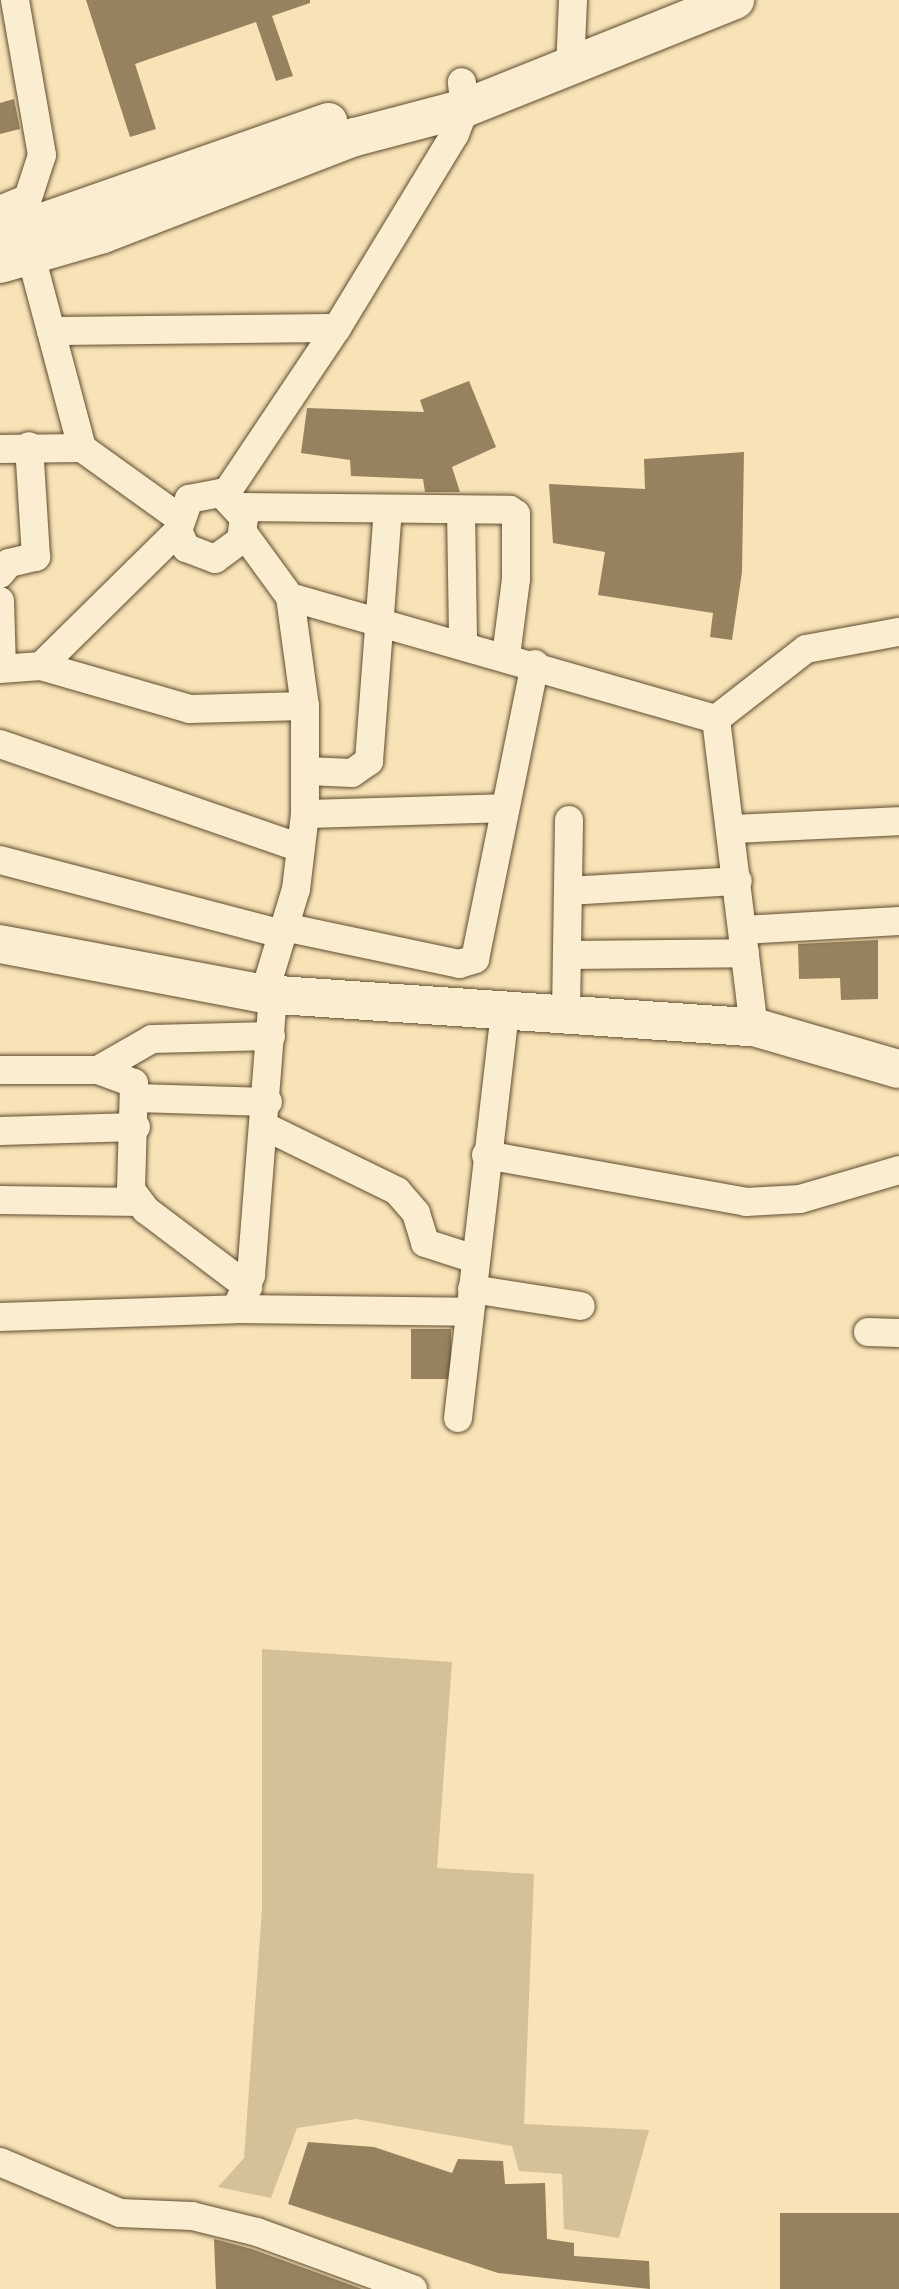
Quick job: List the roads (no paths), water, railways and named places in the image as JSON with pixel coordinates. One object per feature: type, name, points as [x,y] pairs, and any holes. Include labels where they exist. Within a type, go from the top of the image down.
[{"type":"street","points":[[568,59],[573,0]]},
{"type":"street","points":[[568,59],[680,0]]},
{"type":"street","points":[[11,239],[103,234],[464,95],[736,0]]},
{"type":"street","points":[[10,5],[42,155],[11,239],[51,331],[82,448]]},
{"type":"street","points":[[0,449],[82,448],[178,524],[186,548],[205,558],[226,555],[236,512],[464,95]]},
{"type":"street","points":[[51,331],[338,328]]},
{"type":"street","points":[[0,574],[9,562],[36,557],[29,446]]},
{"type":"street","points":[[11,673],[85,622],[178,524],[199,494],[236,512],[462,510],[516,514],[506,656]]},
{"type":"street","points":[[307,771],[366,768],[388,510]]},
{"type":"street","points":[[462,510],[462,644]]},
{"type":"street","points":[[236,512],[290,597],[305,706],[307,771],[300,848],[268,994],[267,1115],[242,1298]]},
{"type":"street","points":[[290,597],[536,664],[716,719]]},
{"type":"street","points":[[0,601],[11,673]]},
{"type":"street","points":[[716,719],[806,650],[899,632]]},
{"type":"street","points":[[0,860],[284,931],[459,964],[476,959],[536,664]]},
{"type":"street","points":[[11,673],[190,710],[305,706]]},
{"type":"street","points":[[716,719],[754,1028]]},
{"type":"street","points":[[0,744],[300,848]]},
{"type":"street","points":[[305,814],[506,808]]},
{"type":"street","points":[[566,1013],[568,820]]},
{"type":"street","points":[[732,829],[899,821]]},
{"type":"street","points":[[569,891],[738,881]]},
{"type":"street","points":[[0,919],[0,944],[268,994],[754,1028],[899,1069]]},
{"type":"street","points":[[568,955],[744,941],[899,922]]},
{"type":"street","points":[[458,1418],[505,1009]]},
{"type":"street","points":[[98,1070],[152,1039],[270,1036]]},
{"type":"street","points":[[0,1070],[98,1070],[134,1084],[136,1128],[129,1172],[139,1202],[242,1298]]},
{"type":"street","points":[[136,1098],[267,1115],[397,1192],[416,1213],[425,1243],[476,1260]]},
{"type":"street","points":[[0,1131],[136,1128]]},
{"type":"street","points":[[486,1155],[746,1202],[800,1200],[899,1170]]},
{"type":"street","points":[[0,1200],[139,1202]]},
{"type":"street","points":[[0,1317],[242,1298],[581,1306]]},
{"type":"street","points":[[868,1332],[899,1333]]},
{"type":"street","points":[[0,2162],[120,2213],[192,2216],[257,2232],[413,2289]]}]
